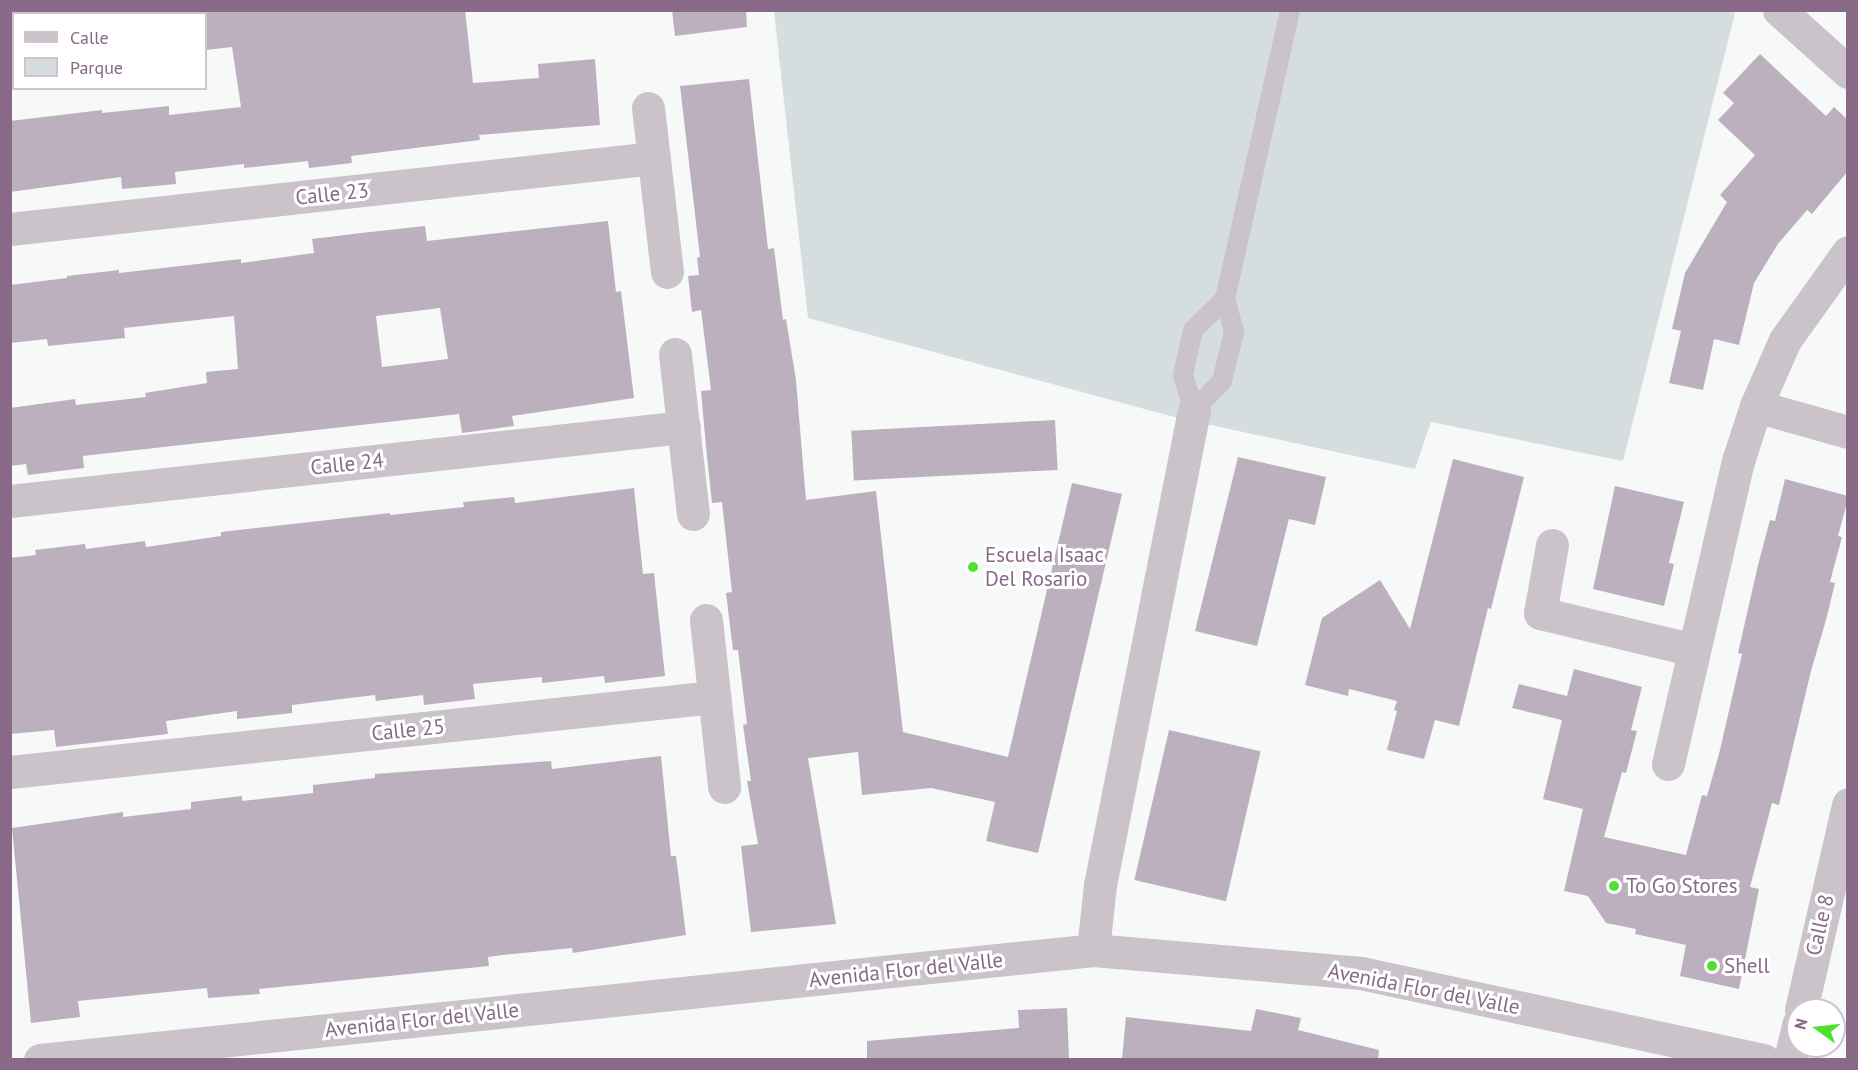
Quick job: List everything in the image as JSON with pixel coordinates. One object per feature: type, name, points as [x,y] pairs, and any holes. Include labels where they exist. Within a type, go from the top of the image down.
[{"type":"street","points":[[1779,10],[1848,72]]},
{"type":"street","points":[[648,108],[667,272]]},
{"type":"street","name":"Calle 23","points":[[10,229],[654,158]]},
{"type":"street","points":[[1668,764],[1738,461],[1756,406],[1785,340],[1848,252]]},
{"type":"street","points":[[675,354],[693,514]]},
{"type":"street","points":[[1756,406],[1848,432]]},
{"type":"street","points":[[1093,950],[1100,885],[1194,410]]},
{"type":"street","name":"Calle 24","points":[[10,501],[684,427]]},
{"type":"street","points":[[1552,544],[1540,614],[1694,650]]},
{"type":"street","points":[[706,620],[724,787]]},
{"type":"street","name":"Calle 25","points":[[10,772],[714,697]]},
{"type":"street","name":"Calle 8","points":[[1804,998],[1848,804]]},
{"type":"street","name":"Avenida Flor del Valle","points":[[40,1059],[1093,950],[1361,973],[1764,1059]]},
{"type":"lane","points":[[1225,299],[1192,330],[1183,375],[1194,410],[1222,381],[1234,332],[1225,299],[1290,10]]},
{"type":"green space","points":[[1723,10],[1735,13],[1623,461],[1431,422],[1415,469],[1178,418],[808,318],[774,11]]},
{"type":"building","points":[[206,10],[465,10],[473,83],[539,78],[538,64],[595,59],[600,125],[479,135],[480,140],[351,156],[352,163],[309,168],[308,161],[244,168],[244,164],[175,172],[176,184],[122,189],[121,177],[10,192],[10,121],[102,110],[102,113],[169,106],[169,115],[241,107],[232,47],[207,50]]},
{"type":"building","points":[[672,10],[746,10],[747,27],[675,36]]},
{"type":"building","points":[[1760,54],[1826,116],[1834,107],[1848,120],[1848,171],[1812,214],[1807,210],[1778,244],[1754,283],[1739,345],[1714,339],[1703,390],[1669,383],[1681,331],[1672,329],[1685,273],[1727,202],[1720,195],[1755,155],[1718,120],[1734,103],[1723,93]]},
{"type":"building","points":[[749,79],[768,249],[774,248],[783,320],[786,319],[796,380],[806,500],[876,491],[903,732],[1008,757],[1072,483],[1122,494],[1038,853],[986,841],[995,802],[931,788],[862,795],[858,752],[808,758],[836,924],[751,932],[741,846],[758,844],[747,781],[751,781],[743,725],[747,724],[738,650],[733,650],[726,593],[732,592],[722,502],[712,503],[706,447],[701,391],[711,390],[701,310],[692,312],[688,276],[699,275],[697,258],[700,257],[680,86]]},
{"type":"building","points":[[608,221],[616,292],[621,291],[634,398],[512,416],[514,426],[462,433],[459,414],[83,456],[84,468],[28,475],[26,464],[10,466],[10,408],[75,399],[76,405],[146,397],[145,393],[207,383],[206,372],[238,369],[234,316],[124,328],[125,338],[48,346],[47,339],[10,343],[10,285],[119,270],[119,273],[241,259],[241,263],[314,253],[312,239],[425,226],[427,241]],"holes":[[[440,308],[448,359],[382,367],[376,316]]]},
{"type":"building","points":[[1055,420],[1058,470],[854,481],[851,431]]},
{"type":"building","points":[[1238,457],[1326,477],[1315,525],[1289,519],[1257,646],[1195,631]]},
{"type":"building","points":[[1453,459],[1524,477],[1459,726],[1435,720],[1424,759],[1387,750],[1397,711],[1394,710],[1397,701],[1349,689],[1348,696],[1305,685],[1322,618],[1380,580],[1410,629]]},
{"type":"building","points":[[1785,479],[1848,496],[1848,499],[1838,536],[1842,537],[1830,582],[1835,583],[1826,620],[1811,671],[1779,805],[1772,803],[1750,887],[1759,889],[1739,989],[1680,976],[1686,945],[1635,934],[1636,929],[1606,923],[1588,896],[1564,891],[1583,809],[1543,799],[1562,720],[1512,708],[1519,684],[1567,696],[1574,669],[1642,687],[1631,730],[1637,731],[1626,773],[1622,772],[1604,837],[1686,855],[1702,795],[1707,796],[1719,754],[1742,654],[1738,653],[1758,565],[1770,520],[1775,521]]},
{"type":"building","points":[[1615,486],[1684,502],[1669,563],[1674,564],[1664,606],[1593,589]]},
{"type":"building","points":[[634,488],[643,574],[654,573],[665,676],[605,683],[604,676],[542,683],[542,677],[473,684],[475,699],[424,705],[423,695],[376,701],[375,695],[292,705],[292,713],[237,719],[237,711],[166,721],[168,734],[56,747],[54,730],[10,734],[10,558],[36,555],[35,550],[85,544],[86,549],[145,541],[146,547],[221,536],[221,532],[464,507],[463,502],[514,497],[515,503]]},
{"type":"building","points":[[1169,730],[1261,751],[1226,901],[1134,880]]},
{"type":"building","points":[[661,756],[671,856],[676,856],[686,935],[573,953],[572,948],[488,957],[489,966],[259,989],[260,994],[208,998],[207,988],[78,1001],[80,1017],[31,1023],[12,828],[123,812],[123,817],[191,809],[191,802],[242,796],[242,801],[313,793],[313,785],[375,778],[375,774],[551,761],[552,769]]},
{"type":"building","points":[[1067,1008],[1069,1059],[867,1059],[867,1041],[1019,1028],[1018,1010]]},
{"type":"building","points":[[1256,1009],[1301,1018],[1298,1030],[1379,1050],[1378,1059],[1122,1059],[1126,1017],[1251,1031]]},
{"type":"place","name":"Escuela Isaac Del Rosario","points":[[973,567]]},
{"type":"place","name":"To Go Stores","points":[[1614,886]]},
{"type":"place","name":"Shell","points":[[1712,966]]}]
